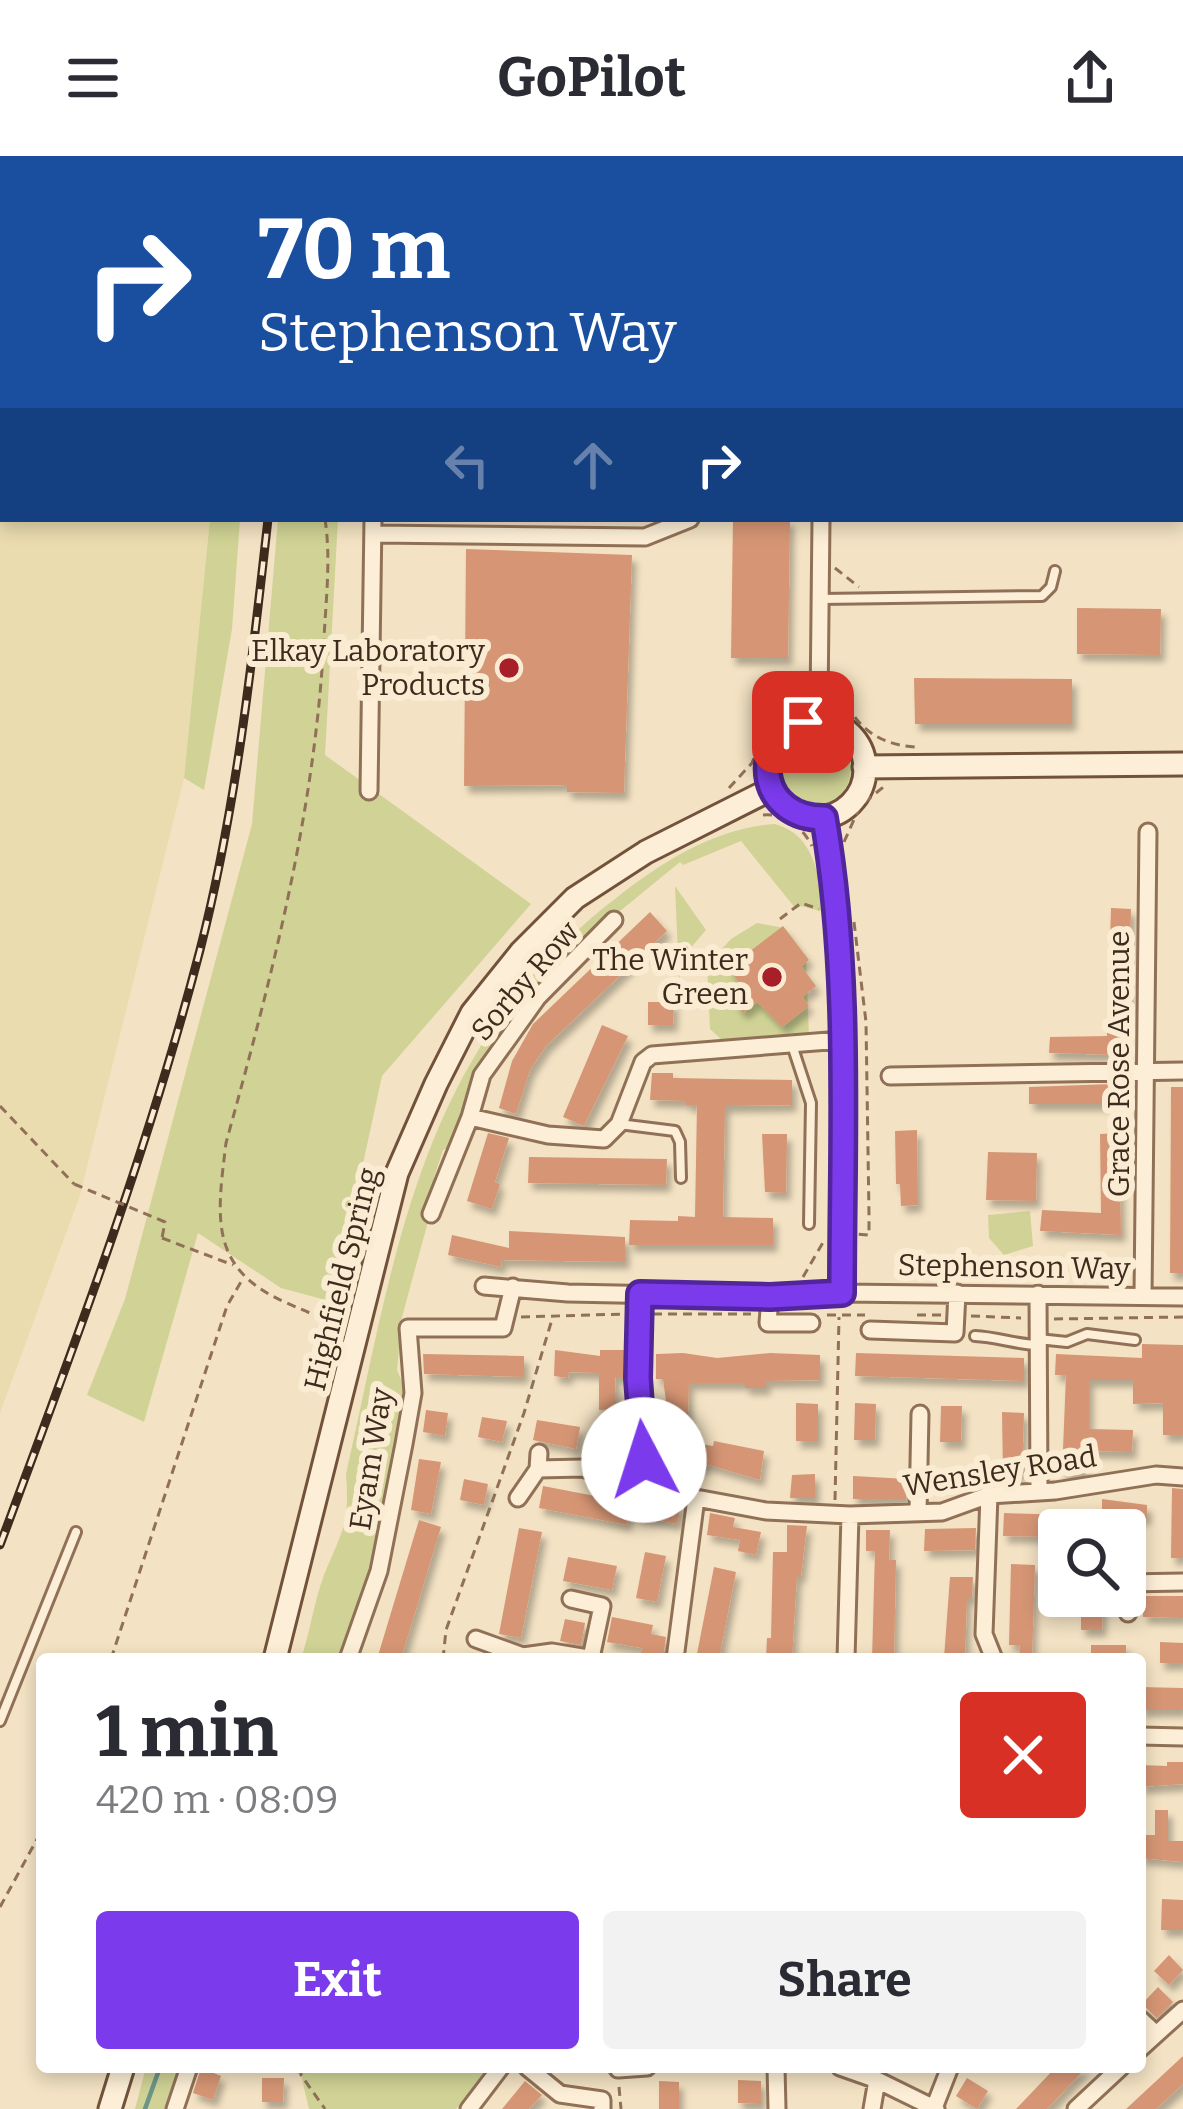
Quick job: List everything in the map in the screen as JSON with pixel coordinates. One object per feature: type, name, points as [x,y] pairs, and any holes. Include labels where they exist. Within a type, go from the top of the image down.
[{"type":"main road","points":[[817,713],[856,741],[865,767],[852,802],[824,818],[795,814],[782,805],[771,789],[767,763],[772,748],[794,725],[817,713]]},
{"type":"main road","points":[[865,767],[1183,764]]},
{"type":"main road","name":"Highfield Spring","points":[[277,1653],[397,1173],[472,1013],[521,952],[575,898],[646,852],[771,789]]},
{"type":"main road","points":[[110,2109],[121,2073]]},
{"type":"street","points":[[368,791],[373,526],[645,537],[682,522]]},
{"type":"street","points":[[817,713],[821,522]]},
{"type":"street","points":[[824,818],[837,914],[842,1293]]},
{"type":"street","name":"Grace Rose Avenue","points":[[1143,1296],[1148,832]]},
{"type":"street","name":"Sorby Row","points":[[431,1214],[482,1075],[515,1026],[614,920]]},
{"type":"street","points":[[470,1117],[589,1140],[612,1135],[647,1057],[841,1040]]},
{"type":"street","points":[[890,1076],[1183,1071]]},
{"type":"street","name":"Stephenson Way","points":[[484,1286],[769,1306],[842,1293],[1183,1297]]},
{"type":"street","points":[[504,1318],[513,1287]]},
{"type":"street","points":[[870,1330],[955,1333],[957,1293]]},
{"type":"street","points":[[518,1498],[538,1461],[608,1476],[644,1460],[639,1429],[640,1294]]},
{"type":"street","points":[[1038,1294],[1039,1490]]},
{"type":"street","points":[[769,1306],[768,1323],[817,1319]]},
{"type":"street","name":"Eyam Way","points":[[350,1653],[380,1570],[404,1444],[413,1393],[408,1328],[503,1328],[504,1318]]},
{"type":"street","points":[[918,1513],[920,1414]]},
{"type":"street","name":"Wensley Road","points":[[644,1460],[669,1483],[696,1498],[766,1511],[842,1514],[942,1512],[989,1495],[1156,1474],[1183,1477]]},
{"type":"street","points":[[989,1495],[984,1634],[992,1653]]},
{"type":"street","points":[[676,1653],[696,1498]]},
{"type":"street","points":[[842,1514],[846,1653]]},
{"type":"street","points":[[1146,1583],[1183,1582]]},
{"type":"street","points":[[572,1599],[602,1606],[593,1653]]},
{"type":"street","points":[[476,1639],[513,1653]]},
{"type":"street","points":[[1146,1736],[1183,1737]]},
{"type":"street","points":[[1146,2043],[1183,2010]]},
{"type":"street","points":[[1146,2025],[1156,2034]]},
{"type":"street","points":[[175,2109],[187,2073]]},
{"type":"street","points":[[469,2109],[496,2073]]},
{"type":"street","points":[[534,2073],[560,2094],[602,2100],[602,2109]]},
{"type":"street","points":[[776,2073],[776,2109]]},
{"type":"street","points":[[858,2073],[935,2108],[948,2073]]},
{"type":"street","points":[[1076,2109],[1114,2073]]},
{"type":"street","points":[[872,2109],[878,2080]]},
{"type":"lane","points":[[819,599],[1042,596],[1051,587],[1054,571]]},
{"type":"lane","points":[[792,1044],[812,1103],[809,1224]]},
{"type":"lane","points":[[619,1124],[675,1131],[681,1178]]},
{"type":"lane","points":[[975,1336],[1000,1337],[1011,1344],[1067,1342],[1087,1334],[1135,1340]]},
{"type":"lane","points":[[0,1721],[76,1532]]},
{"type":"path","points":[[325,522],[326,579],[313,774],[288,908],[226,1143],[222,1230],[235,1266],[258,1290],[325,1319],[360,1327]]},
{"type":"path","points":[[833,565],[842,577],[859,584],[858,598]]},
{"type":"path","points":[[830,662],[848,711],[864,730],[890,746],[913,747]]},
{"type":"path","points":[[729,787],[752,763],[761,740],[792,694],[817,713]]},
{"type":"path","points":[[843,848],[853,815],[869,796],[890,783]]},
{"type":"path","points":[[758,816],[772,814],[798,826],[814,850]]},
{"type":"path","points":[[780,920],[801,903],[826,911]]},
{"type":"path","points":[[842,1234],[869,1235],[866,1022],[853,917]]},
{"type":"path","points":[[0,1106],[74,1184],[165,1222],[162,1238],[235,1266]]},
{"type":"path","points":[[113,1653],[227,1306],[243,1278]]},
{"type":"path","points":[[504,1318],[769,1306]]},
{"type":"path","points":[[444,1653],[446,1630],[524,1413],[554,1314]]},
{"type":"path","points":[[817,1319],[884,1315]]},
{"type":"path","points":[[907,1315],[1183,1317]]},
{"type":"path","points":[[839,1316],[842,1514]]},
{"type":"path","points":[[0,1907],[36,1841]]},
{"type":"path","points":[[301,2073],[325,2109]]},
{"type":"path","points":[[618,2073],[621,2109]]},
{"type":"shaded area","points":[[0,522],[210,522],[184,778],[80,1195],[0,1413]]},
{"type":"green space","points":[[210,522],[240,522],[232,629],[204,790],[184,778]]},
{"type":"green space","points":[[278,522],[338,522],[325,755],[531,904],[382,1076],[333,1302],[281,1288],[198,1233],[144,1422],[87,1395],[125,1299],[252,824]]},
{"type":"green space","points":[[815,733],[840,744],[851,769],[840,794],[815,805],[790,794],[779,769],[790,744]]},
{"type":"green space","points":[[775,824],[799,837],[817,871],[824,912],[796,909],[741,841],[683,865],[680,862],[570,952],[473,1075],[452,1146],[443,1150],[434,1177],[438,1185],[402,1317],[397,1370],[408,1397],[388,1513],[345,1653],[303,1653],[343,1527],[346,1474],[402,1231],[427,1156],[459,1085],[500,1017],[553,954],[620,895],[693,848]]},
{"type":"green space","points":[[675,886],[706,930],[687,952],[679,979]]},
{"type":"green space","points":[[757,923],[785,928],[806,957],[809,1036],[722,1040],[710,1029],[707,965],[731,939]]},
{"type":"green space","points":[[1030,1211],[1033,1246],[1004,1255],[989,1238],[988,1215]]},
{"type":"green space","points":[[144,2073],[178,2073],[168,2109],[135,2109]]},
{"type":"green space","points":[[296,2073],[488,2073],[456,2109],[309,2109],[301,2075]]},
{"type":"building","points":[[733,522],[790,522],[788,658],[731,658]]},
{"type":"building","points":[[466,549],[632,555],[624,793],[567,792],[567,785],[464,786]]},
{"type":"building","points":[[1077,608],[1161,609],[1160,655],[1077,654]]},
{"type":"building","points":[[914,678],[1072,679],[1072,724],[915,724]]},
{"type":"building","points":[[1111,908],[1131,909],[1128,1019],[1121,1019],[1120,1055],[1049,1053],[1050,1037],[1107,1036]]},
{"type":"building","points":[[650,912],[667,931],[546,1046],[530,1070],[516,1114],[499,1108],[512,1061],[533,1024]]},
{"type":"building","name":"The Winter Green","points":[[783,926],[809,960],[801,966],[816,986],[802,997],[809,1006],[782,1027],[757,1002],[743,1013],[734,1002],[746,992],[728,968]]},
{"type":"building","points":[[648,1002],[674,1002],[673,1025],[648,1025]]},
{"type":"building","points":[[602,1025],[628,1036],[584,1126],[563,1117]]},
{"type":"building","points":[[652,1073],[673,1073],[673,1078],[792,1080],[792,1105],[725,1106],[723,1217],[773,1218],[773,1245],[629,1245],[630,1220],[695,1217],[697,1105],[650,1100]]},
{"type":"building","points":[[1112,1084],[1114,1104],[1029,1104],[1029,1087]]},
{"type":"building","points":[[1171,1087],[1183,1087],[1183,1273],[1170,1273]]},
{"type":"building","points":[[917,1130],[918,1205],[901,1206],[895,1131]]},
{"type":"building","points":[[488,1133],[509,1138],[492,1209],[467,1201]]},
{"type":"building","points":[[1119,1133],[1121,1235],[1040,1231],[1042,1210],[1101,1213],[1100,1134]]},
{"type":"building","points":[[762,1134],[787,1134],[786,1193],[765,1192]]},
{"type":"building","points":[[988,1152],[1037,1153],[1036,1201],[986,1200]]},
{"type":"building","points":[[529,1157],[667,1159],[666,1185],[528,1183]]},
{"type":"building","points":[[509,1231],[625,1237],[625,1262],[502,1260],[501,1267],[448,1255],[452,1235],[509,1248]]},
{"type":"building","points":[[1142,1344],[1183,1345],[1183,1435],[1163,1435],[1163,1403],[1133,1404],[1133,1380],[1089,1380],[1089,1429],[1133,1430],[1132,1452],[1084,1451],[1084,1474],[1062,1474],[1066,1375],[1055,1375],[1056,1354],[1142,1358]]},
{"type":"building","points":[[555,1350],[600,1356],[600,1350],[626,1350],[626,1377],[615,1377],[616,1409],[599,1410],[599,1373],[554,1376]]},
{"type":"building","points":[[856,1353],[1024,1358],[1024,1381],[855,1376]]},
{"type":"building","points":[[423,1354],[524,1356],[524,1377],[424,1374]]},
{"type":"building","points":[[656,1354],[717,1358],[820,1355],[820,1380],[766,1381],[766,1388],[745,1388],[745,1383],[689,1383],[687,1442],[713,1446],[714,1441],[764,1451],[760,1480],[705,1464],[704,1468],[662,1461],[668,1433],[664,1433],[666,1401],[663,1379],[656,1379]]},
{"type":"building","points":[[796,1403],[818,1404],[818,1441],[796,1441]]},
{"type":"building","points":[[855,1403],[876,1404],[875,1440],[854,1440]]},
{"type":"building","points":[[941,1406],[962,1406],[961,1442],[940,1442]]},
{"type":"building","points":[[426,1410],[448,1413],[445,1436],[423,1432]]},
{"type":"building","points":[[1002,1412],[1024,1413],[1022,1474],[1003,1474]]},
{"type":"building","points":[[482,1417],[507,1421],[502,1442],[478,1437]]},
{"type":"building","points":[[537,1420],[580,1427],[576,1449],[533,1440]]},
{"type":"building","points":[[419,1459],[441,1462],[431,1514],[411,1510]]},
{"type":"building","points":[[815,1474],[815,1498],[790,1498],[792,1475]]},
{"type":"building","points":[[853,1476],[907,1479],[906,1499],[853,1499]]},
{"type":"building","points":[[464,1479],[488,1484],[484,1505],[460,1500]]},
{"type":"building","points":[[543,1486],[631,1503],[627,1525],[539,1508]]},
{"type":"building","points":[[1172,1488],[1183,1489],[1183,1558],[1171,1558]]},
{"type":"building","points":[[639,1498],[681,1506],[677,1524],[635,1516]]},
{"type":"building","points":[[1102,1499],[1147,1505],[1147,1518],[1146,1509],[1102,1509]]},
{"type":"building","points":[[710,1513],[735,1518],[733,1527],[761,1532],[756,1555],[738,1551],[740,1540],[707,1535]]},
{"type":"building","points":[[1004,1513],[1038,1514],[1038,1537],[1003,1536]]},
{"type":"building","points":[[419,1520],[441,1527],[403,1653],[379,1653]]},
{"type":"building","points":[[787,1525],[807,1526],[801,1576],[797,1576],[792,1653],[766,1653],[767,1638],[771,1638],[773,1552],[787,1552]]},
{"type":"building","points":[[519,1528],[542,1532],[521,1638],[499,1634]]},
{"type":"building","points":[[976,1528],[975,1550],[924,1551],[925,1529]]},
{"type":"building","points":[[866,1530],[890,1530],[889,1560],[896,1560],[894,1653],[872,1653],[875,1551],[866,1551]]},
{"type":"building","points":[[645,1552],[666,1556],[657,1602],[636,1598]]},
{"type":"building","points":[[568,1557],[617,1566],[612,1590],[563,1581]]},
{"type":"building","points":[[1011,1564],[1035,1565],[1032,1653],[1019,1653],[1020,1645],[1009,1645]]},
{"type":"building","points":[[714,1567],[736,1572],[720,1653],[697,1653]]},
{"type":"building","points":[[950,1577],[973,1577],[972,1598],[967,1598],[965,1653],[944,1653]]},
{"type":"building","points":[[1146,1596],[1183,1596],[1183,1618],[1143,1617]]},
{"type":"building","points":[[612,1617],[653,1625],[651,1634],[666,1637],[664,1653],[641,1653],[642,1648],[607,1642]]},
{"type":"building","points":[[1081,1617],[1102,1617],[1102,1630],[1081,1630]]},
{"type":"building","points":[[565,1619],[585,1623],[581,1645],[560,1641]]},
{"type":"building","points":[[1160,1642],[1183,1643],[1183,1663],[1160,1663]]},
{"type":"building","points":[[1091,1645],[1126,1645],[1126,1653],[1091,1653]]},
{"type":"building","points":[[1146,1687],[1183,1688],[1183,1710],[1146,1710]]},
{"type":"building","points":[[1167,1762],[1183,1762],[1183,1784],[1146,1787],[1146,1765],[1167,1766]]},
{"type":"building","points":[[1155,1810],[1168,1810],[1168,1841],[1183,1841],[1183,1862],[1146,1859],[1146,1835],[1155,1835]]},
{"type":"building","points":[[1162,1899],[1183,1900],[1183,1930],[1161,1930]]},
{"type":"building","points":[[1169,1955],[1183,1970],[1169,1985],[1154,1971]]},
{"type":"building","points":[[1158,1987],[1173,2002],[1157,2018],[1146,2008],[1146,2000]]},
{"type":"building","points":[[1183,2056],[1183,2084],[1156,2109],[1126,2109]]},
{"type":"building","points":[[199,2073],[221,2076],[213,2100],[193,2093]]},
{"type":"building","points":[[1050,2073],[1081,2073],[1047,2109],[1016,2109]]},
{"type":"building","points":[[262,2078],[284,2078],[283,2102],[262,2102]]},
{"type":"building","points":[[967,2078],[988,2091],[977,2109],[956,2096]]},
{"type":"building","points":[[738,2080],[761,2081],[761,2104],[738,2103]]},
{"type":"building","points":[[525,2081],[542,2095],[529,2109],[502,2109]]},
{"type":"building","points":[[659,2081],[679,2082],[679,2109],[659,2109]]},
{"type":"waterway","points":[[145,2109],[158,2073]]},
{"type":"railway","points":[[0,1545],[133,1176],[200,950],[233,790],[268,522]]},
{"type":"place","name":"Elkay Laboratory Products","points":[[509,668]]},
{"type":"place","name":"The Winter Green","points":[[772,977]]},
{"type":"route","points":[[644,1460],[639,1429],[640,1294],[770,1297],[842,1293],[841,1040],[833,877],[824,818],[795,814],[782,805],[771,789],[767,763],[781,735],[803,722]]}]
